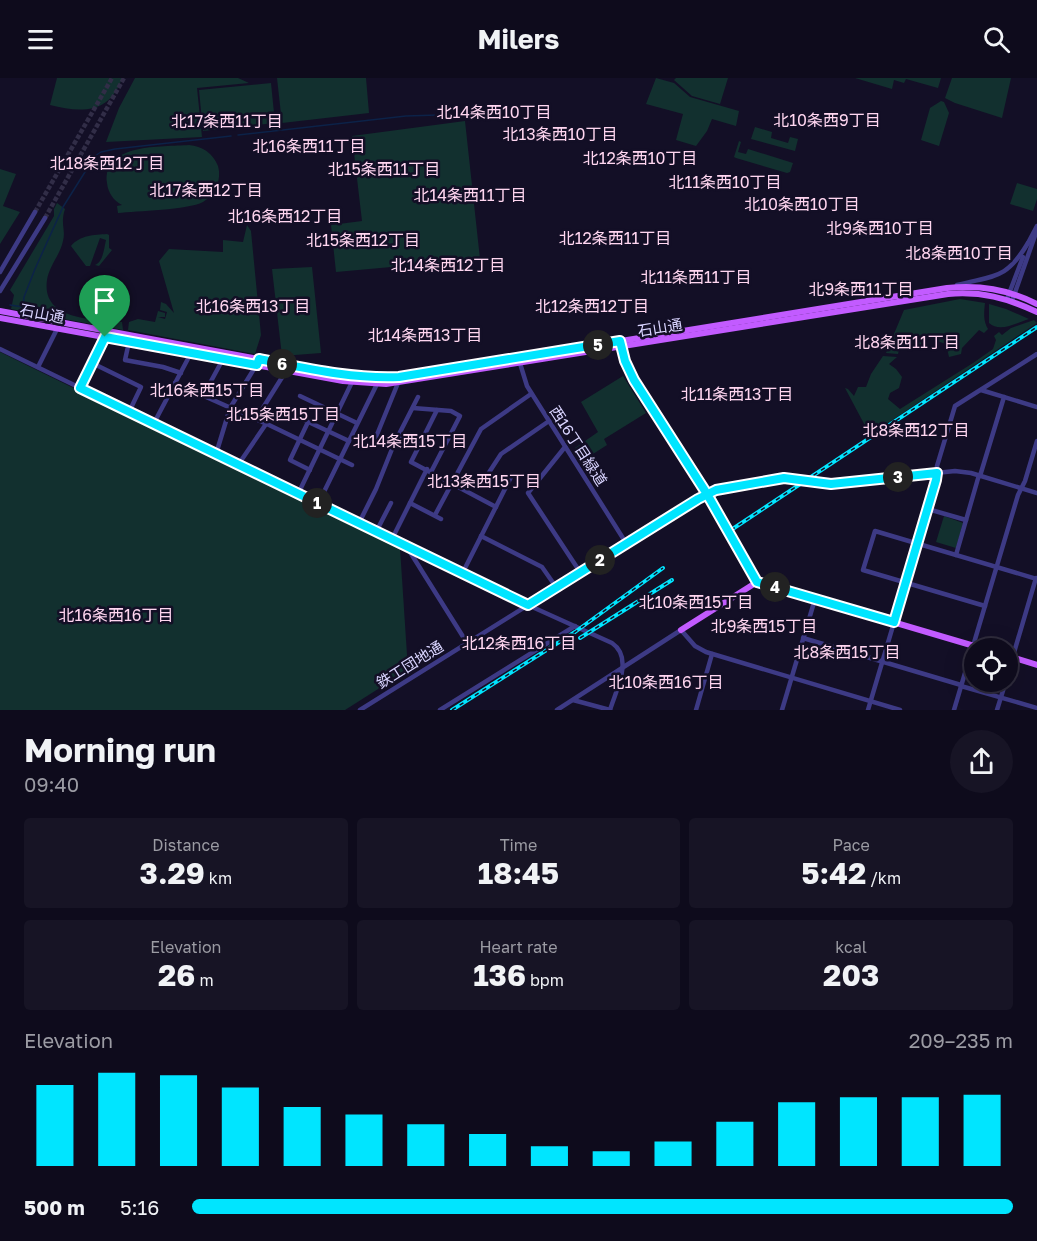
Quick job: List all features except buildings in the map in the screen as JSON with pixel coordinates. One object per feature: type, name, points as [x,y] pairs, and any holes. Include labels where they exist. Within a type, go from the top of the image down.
[{"type":"main road","name":"石山通","points":[[620,344],[947,288],[976,286],[1037,304]]},
{"type":"main road","name":"石山通","points":[[0,318],[223,359],[258,362],[286,370],[354,379],[399,377],[519,360],[948,294],[1011,296],[1037,312]]},
{"type":"main road","name":"石山通","points":[[0,311],[377,384],[398,383],[519,360]]},
{"type":"main road","points":[[681,630],[757,582],[964,643]]},
{"type":"main road","points":[[1018,659],[1037,665]]},
{"type":"street","points":[[0,272],[35,212]]},
{"type":"street","points":[[0,291],[45,218]]},
{"type":"street","points":[[947,288],[991,279],[1005,271],[1019,258],[1037,228]]},
{"type":"street","points":[[1011,296],[1037,228]]},
{"type":"street","points":[[1011,296],[1028,243]]},
{"type":"street","points":[[38,367],[57,329]]},
{"type":"street","points":[[80,388],[105,337]]},
{"type":"street","points":[[129,342],[125,360],[181,373]]},
{"type":"street","points":[[620,344],[634,380],[707,494],[757,582]]},
{"type":"street","points":[[0,349],[462,574],[618,647],[623,659],[622,668],[610,710],[571,701]]},
{"type":"street","points":[[154,423],[191,353]]},
{"type":"street","points":[[868,710],[928,509],[954,406],[1037,354]]},
{"type":"street","points":[[203,396],[223,359]]},
{"type":"street","name":"西16丁目緑道","points":[[519,360],[523,378],[531,394],[627,543]]},
{"type":"street","points":[[216,454],[230,408],[258,362]]},
{"type":"street","points":[[92,363],[141,387],[129,411]]},
{"type":"street","points":[[256,419],[286,370]]},
{"type":"street","points":[[298,494],[354,379]]},
{"type":"street","points":[[175,383],[352,465]]},
{"type":"street","points":[[394,444],[376,437],[398,383]]},
{"type":"street","points":[[318,504],[377,384]]},
{"type":"street","points":[[981,390],[1037,407]]},
{"type":"street","points":[[435,515],[484,426],[531,394]]},
{"type":"street","points":[[300,396],[357,423]]},
{"type":"street","points":[[359,523],[394,444],[418,397]]},
{"type":"street","points":[[956,555],[1004,397]]},
{"type":"street","points":[[392,539],[460,416],[451,411],[413,408]]},
{"type":"street","points":[[437,410],[411,462],[496,507]]},
{"type":"street","points":[[300,418],[348,441]]},
{"type":"street","points":[[506,487],[488,474],[498,457],[549,421]]},
{"type":"street","points":[[309,422],[290,460],[310,470]]},
{"type":"street","points":[[238,465],[266,424]]},
{"type":"street","points":[[400,436],[418,445]]},
{"type":"street","points":[[975,638],[1037,441]]},
{"type":"street","points":[[565,447],[528,493],[580,572]]},
{"type":"street","name":"鉄工団地通","points":[[360,710],[716,490],[784,478],[831,484],[963,472],[1037,493]]},
{"type":"street","points":[[462,574],[512,475]]},
{"type":"street","points":[[376,532],[391,503]]},
{"type":"street","points":[[410,503],[441,519]]},
{"type":"street","points":[[928,509],[966,520]]},
{"type":"street","points":[[985,606],[863,570],[875,531],[1036,579],[1016,638]]},
{"type":"street","points":[[481,536],[542,567],[556,587]]},
{"type":"street","points":[[410,548],[410,552],[467,643]]},
{"type":"street","points":[[782,710],[815,599]]},
{"type":"street","points":[[440,710],[575,626]]},
{"type":"street","points":[[557,710],[681,630],[695,646],[712,654],[900,710]]},
{"type":"street","points":[[803,639],[1037,708]]},
{"type":"street","points":[[696,710],[712,654]]},
{"type":"street","points":[[954,710],[964,676]]},
{"type":"street","points":[[997,710],[1003,692]]},
{"type":"street","points":[[567,710],[571,701]]},
{"type":"green space","points":[[57,78],[122,78],[110,99],[93,108],[73,109],[50,105]]},
{"type":"green space","points":[[135,78],[238,78],[249,83],[197,88],[202,137],[106,142],[119,108]]},
{"type":"green space","points":[[277,78],[366,78],[369,113],[282,123]]},
{"type":"green space","points":[[656,78],[674,83],[690,97],[739,111],[736,126],[712,119],[707,131],[696,146],[676,140],[683,114],[646,104]]},
{"type":"green space","points":[[676,78],[728,78],[720,104],[692,96],[674,80]]},
{"type":"green space","points":[[855,78],[941,78],[938,88],[906,79],[904,83],[894,80],[892,89]]},
{"type":"green space","points":[[952,78],[1011,78],[1002,118],[945,98]]},
{"type":"green space","points":[[271,83],[275,123],[203,131],[199,90]]},
{"type":"green space","points":[[941,101],[944,102],[949,113],[939,146],[921,140],[930,108]]},
{"type":"green space","points":[[465,121],[480,259],[336,272],[331,225],[362,221],[352,136]]},
{"type":"green space","points":[[755,127],[772,132],[771,138],[788,143],[790,137],[798,139],[795,151],[751,139]]},
{"type":"green space","points":[[739,141],[741,142],[738,152],[746,154],[748,149],[793,163],[790,172],[734,157]]},
{"type":"green space","points":[[189,145],[206,151],[218,166],[218,182],[207,199],[186,207],[118,213],[117,206],[122,205],[112,196],[107,183],[108,170],[114,160],[124,154],[150,147]]},
{"type":"green space","points":[[0,169],[16,174],[3,206],[20,212],[0,244]]},
{"type":"green space","points":[[1017,183],[1037,189],[1033,211],[1010,204]]},
{"type":"green space","points":[[57,203],[65,209],[64,233],[60,251],[47,280],[47,294],[53,304],[62,311],[73,316],[122,322],[123,330],[11,309],[14,295],[10,290],[54,216]]},
{"type":"green space","points":[[247,225],[251,231],[261,335],[255,354],[128,330],[129,322],[138,319],[155,322],[158,311],[165,313],[165,317],[158,317],[165,319],[167,312],[160,310],[161,302],[174,313],[159,261],[169,249],[223,252],[223,240],[243,242]]},
{"type":"green space","points":[[92,235],[109,235],[109,248],[112,250],[99,266],[95,265],[104,251],[106,240],[100,238],[90,266],[86,266],[71,246]]},
{"type":"green space","points":[[312,267],[321,353],[282,356],[272,269]]},
{"type":"green space","points":[[960,299],[985,303],[984,313],[988,329],[984,333],[979,330],[962,348],[961,354],[949,357],[946,344],[925,337],[922,349],[908,348],[910,339],[902,337],[898,354],[886,353],[904,310]]},
{"type":"green space","points":[[989,304],[1029,319],[1003,327],[993,326],[989,323]]},
{"type":"green space","points":[[1034,320],[1037,323],[870,435],[845,388],[854,396],[858,387],[866,387],[871,374],[883,356],[897,357],[889,364],[902,377],[899,388],[890,393],[888,399],[900,409],[993,349],[996,340],[994,336],[999,332],[1002,335],[1011,328]]},
{"type":"green space","points":[[0,352],[400,548],[408,670],[345,710],[0,710]]},
{"type":"green space","points":[[623,376],[646,413],[604,439],[607,445],[582,461],[575,448],[598,432],[581,402]]},
{"type":"green space","points":[[944,516],[963,523],[956,548],[936,542]]},
{"type":"waterway","points":[[238,135],[406,116],[470,114]]},
{"type":"waterway","points":[[10,305],[23,307],[24,297],[35,269],[63,207],[95,156],[115,149],[231,136]]},
{"type":"tunnel","points":[[35,212],[112,78]]},
{"type":"tunnel","points":[[45,218],[124,78]]},
{"type":"railway","points":[[731,530],[1037,327]]},
{"type":"railway","points":[[452,710],[575,632],[663,568]]},
{"type":"railway","points":[[580,638],[672,580]]},
{"type":"district","name":"北14条西10丁目","points":[[494,112]]},
{"type":"district","name":"北10条西9丁目","points":[[827,120]]},
{"type":"district","name":"北17条西11丁目","points":[[227,121]]},
{"type":"district","name":"北13条西10丁目","points":[[560,134]]},
{"type":"district","name":"北16条西11丁目","points":[[309,146]]},
{"type":"district","name":"北12条西10丁目","points":[[640,158]]},
{"type":"district","name":"北18条西12丁目","points":[[107,163]]},
{"type":"district","name":"北15条西11丁目","points":[[384,169]]},
{"type":"district","name":"北11条西10丁目","points":[[725,182]]},
{"type":"district","name":"北17条西12丁目","points":[[206,190]]},
{"type":"district","name":"北14条西11丁目","points":[[470,195]]},
{"type":"district","name":"北10条西10丁目","points":[[802,204]]},
{"type":"district","name":"北16条西12丁目","points":[[285,216]]},
{"type":"district","name":"北9条西10丁目","points":[[880,228]]},
{"type":"district","name":"北12条西11丁目","points":[[615,238]]},
{"type":"district","name":"北15条西12丁目","points":[[363,240]]},
{"type":"district","name":"北8条西10丁目","points":[[959,253]]},
{"type":"district","name":"北14条西12丁目","points":[[448,265]]},
{"type":"district","name":"北11条西11丁目","points":[[696,277]]},
{"type":"district","name":"北9条西11丁目","points":[[861,289]]},
{"type":"district","name":"北16条西13丁目","points":[[253,306]]},
{"type":"district","name":"北12条西12丁目","points":[[592,306]]},
{"type":"district","name":"北14条西13丁目","points":[[425,335]]},
{"type":"district","name":"北8条西11丁目","points":[[907,342]]},
{"type":"district","name":"北16条西15丁目","points":[[207,390]]},
{"type":"district","name":"北11条西13丁目","points":[[737,394]]},
{"type":"district","name":"北15条西15丁目","points":[[283,414]]},
{"type":"district","name":"北8条西12丁目","points":[[916,430]]},
{"type":"district","name":"北14条西15丁目","points":[[410,441]]},
{"type":"district","name":"北13条西15丁目","points":[[484,481]]},
{"type":"district","name":"北10条西15丁目","points":[[696,602]]},
{"type":"district","name":"北16条西16丁目","points":[[116,615]]},
{"type":"district","name":"北9条西15丁目","points":[[764,626]]},
{"type":"district","name":"北12条西16丁目","points":[[519,643]]},
{"type":"district","name":"北8条西15丁目","points":[[847,652]]},
{"type":"district","name":"北10条西16丁目","points":[[666,682]]},
{"type":"route","points":[[105,337],[80,388],[528,605],[698,499],[707,494],[716,490],[784,478],[799,478],[831,484],[937,473],[936,480],[894,622],[757,582],[707,494],[634,380],[625,361],[620,341],[399,377],[378,378],[344,375],[259,359],[257,365],[105,337]]}]
